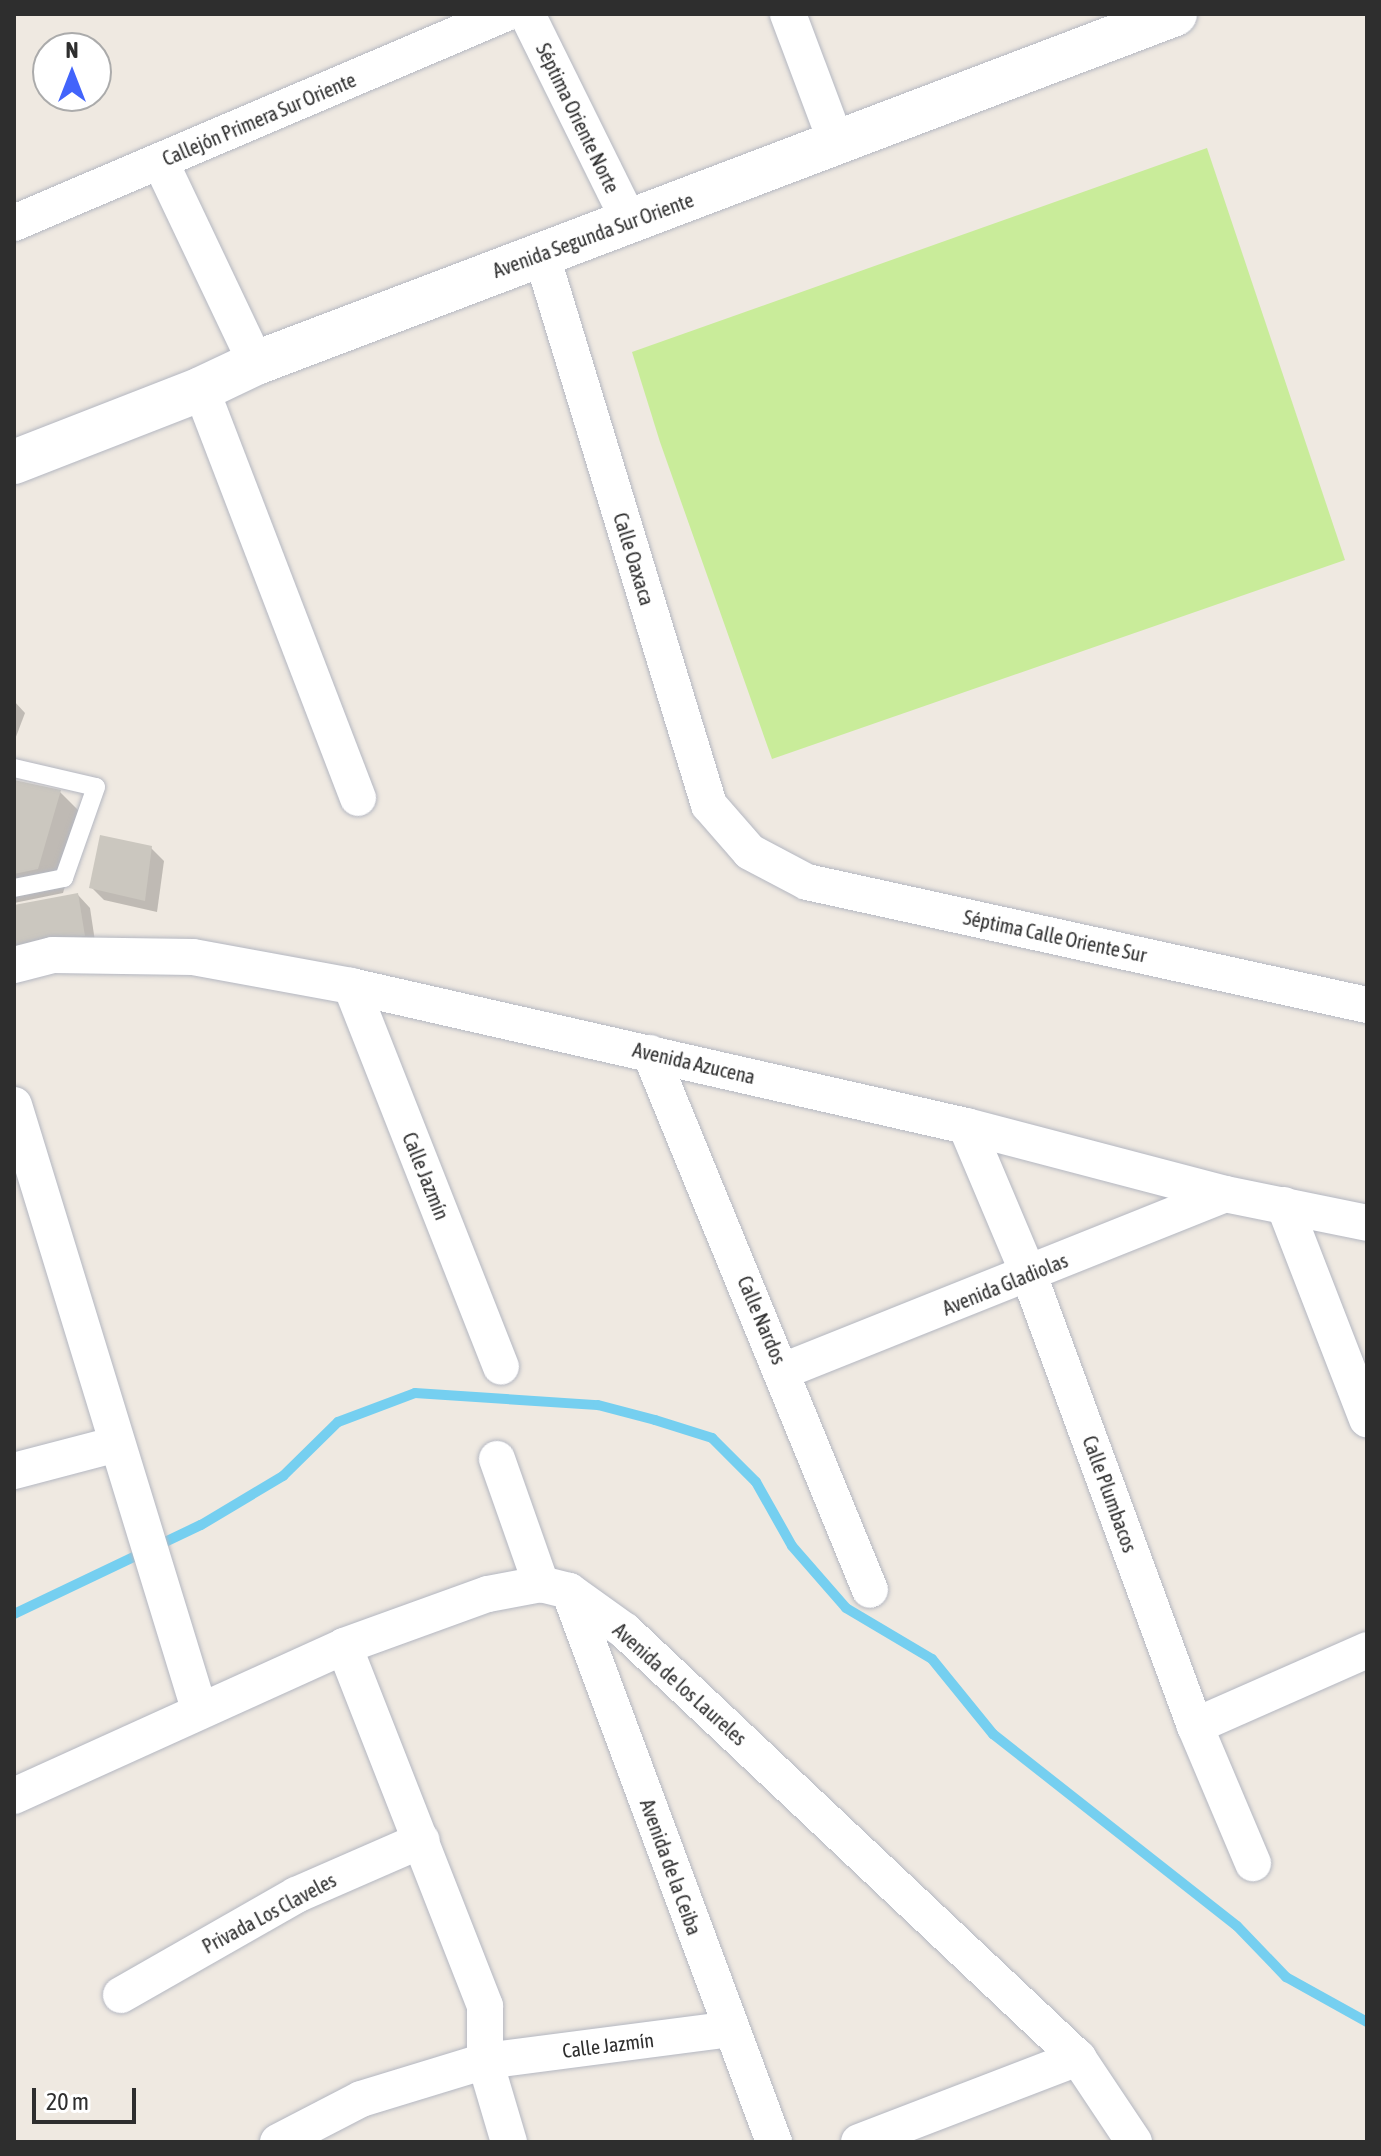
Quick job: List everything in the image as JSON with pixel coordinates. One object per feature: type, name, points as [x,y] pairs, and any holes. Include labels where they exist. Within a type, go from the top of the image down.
[{"type":"street","name":"Callejón Primera Sur Oriente","points":[[14,223],[504,14]]},
{"type":"street","name":"Séptima Oriente Norte","points":[[527,14],[630,222]]},
{"type":"street","points":[[788,14],[836,142]]},
{"type":"street","name":"Avenida Segunda Sur Oriente","points":[[14,462],[201,389],[256,363],[541,253],[1175,14]]},
{"type":"street","points":[[160,161],[256,363]]},
{"type":"street","name":"Calle Oaxaca","points":[[541,253],[709,805],[750,852]]},
{"type":"street","points":[[201,389],[358,798]]},
{"type":"street","name":"Séptima Calle Oriente Sur","points":[[750,852],[807,882],[1367,1005]]},
{"type":"street","name":"Avenida Azucena","points":[[14,965],[53,955],[193,957],[351,986],[966,1126],[1225,1194],[1367,1223]]},
{"type":"street","name":"Calle Jazmín","points":[[351,986],[501,1366]]},
{"type":"street","name":"Calle Nardos","points":[[650,1053],[783,1371],[870,1590]]},
{"type":"street","points":[[14,1105],[199,1709]]},
{"type":"street","name":"Calle Plumbacos","points":[[966,1126],[1029,1275],[1195,1726],[1253,1863]]},
{"type":"street","name":"Avenida Gladiolas","points":[[783,1371],[1225,1194]]},
{"type":"street","points":[[1284,1205],[1367,1419]]},
{"type":"street","points":[[14,1471],[117,1444]]},
{"type":"street","name":"Avenida de la Ceiba","points":[[497,1459],[555,1588],[774,2142]]},
{"type":"street","points":[[14,1796],[199,1709],[344,1646],[488,1594],[555,1588]]},
{"type":"street","name":"Avenida de los Laureles","points":[[555,1588],[625,1631],[1078,2058],[1134,2142]]},
{"type":"street","points":[[344,1646],[485,2006],[485,2061],[509,2142]]},
{"type":"street","points":[[1195,1726],[1367,1650]]},
{"type":"street","name":"Privada Los Claveles","points":[[121,1995],[296,1895],[422,1840]]},
{"type":"street","name":"Calle Jazmín","points":[[278,2142],[361,2099],[485,2061],[731,2029]]},
{"type":"street","points":[[859,2142],[1078,2058]]},
{"type":"lane","points":[[14,768],[96,787],[64,878],[14,888]]},
{"type":"green space","points":[[1207,148],[1345,560],[772,759],[660,442],[632,352]]},
{"type":"building","points":[[14,780],[61,790],[38,869],[14,874]]},
{"type":"building","points":[[100,835],[152,846],[145,901],[89,888]]},
{"type":"building","points":[[78,893],[85,936],[14,947],[14,905]]},
{"type":"waterway","points":[[14,1614],[201,1525],[283,1476],[338,1422],[415,1393],[598,1405],[655,1420],[712,1438],[756,1482],[792,1546],[846,1608],[932,1659],[993,1734],[1237,1926],[1286,1977],[1367,2022]]}]
